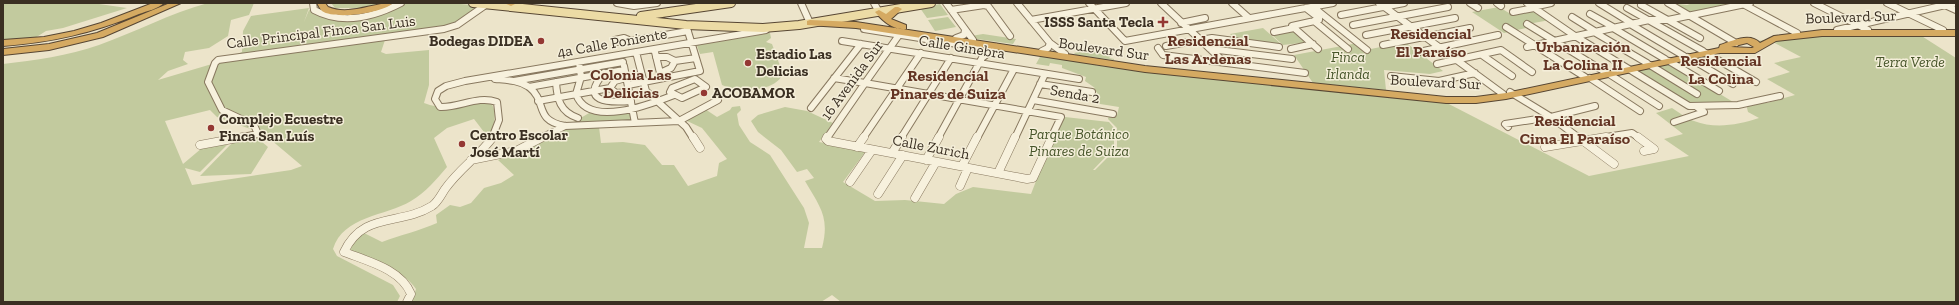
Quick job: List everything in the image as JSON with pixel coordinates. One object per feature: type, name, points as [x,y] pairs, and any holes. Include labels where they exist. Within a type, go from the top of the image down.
[{"type":"highway","points":[[3,43],[48,39],[79,33],[103,26],[160,3]]},
{"type":"highway","points":[[3,52],[49,47],[100,35],[177,3]]},
{"type":"highway","points":[[321,3],[327,10],[345,12],[368,10],[389,3]]},
{"type":"highway","points":[[329,3],[329,6],[332,9],[349,10],[369,8],[384,3]]},
{"type":"highway","points":[[886,20],[890,14],[898,8]]},
{"type":"highway","name":"Boulevard Sur","points":[[879,12],[886,20],[908,29],[956,38],[975,44],[985,42],[1138,64],[1434,96],[1470,98],[1509,94]]},
{"type":"highway","name":"Boulevard Sur","points":[[810,23],[836,23],[1145,69],[1429,99],[1476,100],[1628,69],[1705,52],[1741,42],[1797,33],[1837,30],[1943,30],[1956,32]]},
{"type":"highway","name":"Boulevard Sur","points":[[1705,52],[1721,50],[1749,50],[1777,39],[1822,33],[1956,32]]},
{"type":"highway","points":[[1749,50],[1738,48],[1741,42],[1757,44],[1759,47]]},
{"type":"main road","points":[[472,3],[670,23]]},
{"type":"main road","points":[[508,3],[630,16],[690,9]]},
{"type":"main road","points":[[731,3],[698,6],[658,17],[659,20],[687,28],[763,28],[799,25],[932,3]]},
{"type":"street","points":[[313,3],[314,10],[321,14],[348,18],[379,13],[401,3]]},
{"type":"street","points":[[617,3],[634,6],[657,3]]},
{"type":"street","points":[[801,3],[810,23]]},
{"type":"street","points":[[874,3],[879,12]]},
{"type":"street","points":[[946,3],[975,44],[982,61]]},
{"type":"street","points":[[1017,3],[1050,43],[1065,54]]},
{"type":"street","points":[[1089,3],[1125,41],[1309,6],[1333,3]]},
{"type":"street","points":[[1031,20],[1126,3]]},
{"type":"street","points":[[1161,3],[1224,63]]},
{"type":"street","points":[[1232,3],[1249,18]]},
{"type":"street","points":[[1341,15],[1382,5],[1404,3]]},
{"type":"street","points":[[1470,3],[1478,8]]},
{"type":"street","points":[[1527,3],[1575,36],[1685,104],[1698,107],[1740,105],[1780,96]]},
{"type":"street","points":[[1513,12],[1552,3]]},
{"type":"street","points":[[1599,3],[1631,24],[1733,84]]},
{"type":"street","points":[[1668,3],[1741,42]]},
{"type":"street","points":[[1527,47],[1649,20],[1668,20],[1750,3]]},
{"type":"street","points":[[1814,3],[1868,30]]},
{"type":"street","points":[[1887,3],[1943,30]]},
{"type":"street","points":[[1837,30],[1943,4],[1954,3]]},
{"type":"street","name":"Calle Principal Finca San Luis","points":[[200,145],[207,145],[258,134],[254,125],[222,110],[208,82],[214,63],[218,60],[444,29],[457,25],[487,4]]},
{"type":"street","points":[[1742,4],[1797,33]]},
{"type":"street","points":[[1943,4],[1956,10]]},
{"type":"street","points":[[951,10],[984,5],[988,6],[1010,36]]},
{"type":"street","points":[[1382,5],[1475,73],[1509,94],[1551,116],[1614,164]]},
{"type":"street","points":[[1641,5],[1700,38]]},
{"type":"street","points":[[1294,28],[1292,26],[1319,20],[1309,6]]},
{"type":"street","points":[[1309,6],[1367,50]]},
{"type":"street","points":[[1353,25],[1448,7]]},
{"type":"street","points":[[1627,8],[1756,82]]},
{"type":"street","points":[[1590,14],[1719,91]]},
{"type":"street","points":[[1572,17],[1697,94]]},
{"type":"street","points":[[1181,23],[1205,18]]},
{"type":"street","points":[[1366,36],[1455,18]]},
{"type":"street","points":[[1314,21],[1348,48]]},
{"type":"street","points":[[1527,24],[1659,106]]},
{"type":"street","name":"4a Calle Poniente","points":[[471,160],[493,137],[499,119],[499,107],[497,102],[491,99],[481,99],[444,107],[437,105],[435,95],[438,91],[452,84],[621,54],[799,25]]},
{"type":"street","points":[[1506,27],[1537,45],[1640,111]]},
{"type":"street","points":[[610,88],[616,93],[661,76],[678,76],[700,71],[687,28],[632,41]]},
{"type":"street","points":[[1274,32],[1294,28]]},
{"type":"street","points":[[1294,28],[1318,49]]},
{"type":"street","points":[[1383,45],[1470,28]]},
{"type":"street","points":[[956,38],[965,34],[965,30]]},
{"type":"street","name":"16 Avenida Sur","points":[[826,139],[890,48],[896,33]]},
{"type":"street","points":[[1419,52],[1498,36]]},
{"type":"street","points":[[1166,46],[1212,38],[1279,47]]},
{"type":"street","name":"Calle Ginebra","points":[[842,41],[951,58],[982,61],[1014,69],[1078,79]]},
{"type":"street","points":[[1042,51],[1048,48],[1050,43]]},
{"type":"street","points":[[811,108],[861,44]]},
{"type":"street","points":[[1291,49],[1313,44]]},
{"type":"street","points":[[670,46],[678,76]]},
{"type":"street","points":[[926,160],[982,61],[996,47]]},
{"type":"street","points":[[1158,48],[1163,55],[1305,73]]},
{"type":"street","points":[[654,49],[661,76]]},
{"type":"street","points":[[1210,49],[1292,59]]},
{"type":"street","points":[[1437,64],[1502,50],[1532,72]]},
{"type":"street","points":[[636,52],[646,91],[689,130],[700,148]]},
{"type":"street","points":[[857,146],[921,53]]},
{"type":"street","points":[[621,54],[635,123]]},
{"type":"street","points":[[1482,55],[1512,76]]},
{"type":"street","points":[[656,57],[667,57],[675,61],[696,58]]},
{"type":"street","points":[[892,153],[951,58]]},
{"type":"street","points":[[661,76],[671,68],[675,61]]},
{"type":"street","points":[[579,62],[581,77],[576,89],[576,94],[584,107],[596,111],[633,110],[674,95],[684,98],[706,87],[692,79],[670,90],[674,95]]},
{"type":"street","points":[[514,81],[623,62]]},
{"type":"street","points":[[960,186],[965,167],[994,105],[1014,69]]},
{"type":"street","points":[[529,87],[624,70]]},
{"type":"street","points":[[604,73],[594,85],[594,91],[599,98],[609,102],[631,101]]},
{"type":"street","points":[[1391,76],[1438,81],[1475,73]]},
{"type":"street","points":[[998,173],[1045,74]]},
{"type":"street","points":[[485,78],[514,81],[529,87],[534,92],[541,112],[549,120],[565,126],[679,121],[718,100]]},
{"type":"street","points":[[538,101],[610,88],[615,81],[626,78]]},
{"type":"street","points":[[834,78],[1028,111]]},
{"type":"street","points":[[556,82],[557,102],[565,112],[578,118]]},
{"type":"street","points":[[1040,84],[1092,92]]},
{"type":"street","name":"Senda 2","points":[[1033,100],[1113,114]]},
{"type":"street","points":[[1508,127],[1505,124],[1595,106]]},
{"type":"street","points":[[1674,122],[1704,112],[1698,107]]},
{"type":"street","name":"Calle Zurich","points":[[826,139],[828,141],[872,150],[1027,179],[1033,178],[1061,118],[1028,111]]},
{"type":"street","points":[[407,302],[412,294],[407,283],[371,262],[344,252],[346,242],[352,235],[361,229],[381,221],[423,210],[432,205],[471,160],[516,151],[565,126]]},
{"type":"street","points":[[1545,147],[1632,133],[1654,149],[1644,151]]},
{"type":"street","points":[[850,182],[872,150]]},
{"type":"street","points":[[878,194],[903,155]]},
{"type":"street","points":[[915,198],[936,162]]},
{"type":"green space","points":[[3,3],[92,3],[127,8],[63,28],[46,31],[35,38],[3,41]]},
{"type":"green space","points":[[208,3],[254,3],[249,15],[231,20],[228,36],[209,48],[185,52],[183,60],[188,64],[168,71],[158,80],[222,61],[242,52],[243,31],[251,16],[309,8],[304,22],[309,10],[339,19],[390,11],[404,3],[449,3],[483,6],[461,24],[385,40],[381,52],[386,54],[429,50],[429,85],[424,103],[433,106],[449,107],[490,102],[495,113],[491,134],[487,136],[474,119],[447,128],[434,138],[447,167],[435,181],[411,201],[355,223],[338,238],[333,249],[337,256],[393,285],[400,296],[397,302],[3,302],[3,64],[51,57],[87,49],[194,7]],"holes":[[[210,110],[217,117],[264,134],[302,166],[291,170],[192,185],[185,168],[200,172],[228,144],[202,148],[183,164],[165,121]]]},
{"type":"green space","points":[[331,3],[382,3],[363,8],[335,8]]},
{"type":"green space","points":[[1669,3],[1687,5],[1693,3],[1739,3],[1691,15]]},
{"type":"green space","points":[[940,4],[948,15],[927,18],[920,8]]},
{"type":"green space","points":[[1499,7],[1509,13],[1531,8],[1550,20],[1528,24],[1531,27],[1504,33],[1472,12]]},
{"type":"green space","points":[[948,17],[956,27],[935,31],[928,20]]},
{"type":"green space","points":[[1263,28],[1281,44],[1272,46],[1238,42],[1230,34]]},
{"type":"green space","points":[[1296,31],[1299,33],[1296,34],[1302,40],[1306,39],[1310,42],[1283,45],[1272,35]]},
{"type":"green space","points":[[770,33],[771,38],[766,42],[772,44],[783,74],[772,85],[764,88],[746,90],[722,85],[713,52],[700,54],[696,43],[710,40],[711,43]]},
{"type":"green space","points":[[983,34],[1016,39],[1013,44],[977,39],[971,36]]},
{"type":"green space","points":[[1830,34],[1920,35],[1956,58],[1956,302],[841,302],[832,295],[821,302],[412,302],[416,289],[403,276],[350,250],[355,240],[364,233],[382,242],[437,223],[436,215],[450,205],[460,207],[471,203],[484,188],[501,183],[514,175],[498,160],[564,128],[599,127],[601,143],[623,142],[645,145],[662,165],[674,165],[688,186],[717,176],[719,163],[727,159],[702,128],[685,120],[705,109],[717,117],[730,110],[732,107],[740,106],[741,110],[737,114],[739,125],[750,142],[770,155],[804,208],[809,223],[804,248],[822,248],[824,237],[825,228],[822,213],[805,181],[814,178],[807,169],[797,172],[781,150],[758,132],[751,121],[758,115],[785,107],[807,111],[833,123],[819,142],[866,151],[843,182],[875,201],[905,200],[944,204],[956,194],[973,187],[1031,194],[1060,119],[1065,117],[1109,122],[1114,128],[1114,148],[1093,170],[1095,170],[1117,148],[1117,128],[1108,119],[1109,115],[1117,115],[1119,107],[1094,103],[1097,92],[1086,90],[1095,88],[1085,81],[1086,77],[1062,68],[1062,65],[1050,63],[1049,66],[1036,64],[1041,55],[1101,66],[1443,101],[1589,176],[1689,156],[1664,139],[1683,134],[1656,113],[1672,108],[1691,120],[1710,125],[1743,123],[1759,118],[1748,112],[1746,104],[1759,101],[1767,103],[1795,95],[1767,79],[1790,72],[1774,63],[1801,57],[1769,40],[1761,44],[1756,41]]},
{"type":"green space","name":"Finca Irlanda","points":[[1405,42],[1443,71],[1430,74],[1384,70],[1386,90],[1313,83],[1294,55],[1358,43],[1366,50]]},
{"type":"green space","points":[[1096,49],[1100,54],[1109,52],[1113,54],[1109,58],[1114,60],[1076,55],[1074,53]]},
{"type":"green space","points":[[1671,64],[1738,105],[1694,106],[1633,72]]},
{"type":"green space","points":[[591,112],[630,112],[632,122],[570,124]]},
{"type":"green space","points":[[255,136],[268,147],[251,174],[200,176],[233,142]]},
{"type":"place","name":"ISSS Santa Tecla","points":[[1163,22]]},
{"type":"place","name":"Bodegas DIDEA","points":[[541,41]]},
{"type":"place","name":"Estadio Las Delicias","points":[[748,63]]},
{"type":"place","name":"ACOBAMOR","points":[[704,93]]},
{"type":"place","name":"Complejo Ecuestre Finca San Luís","points":[[211,128]]},
{"type":"place","name":"Centro Escolar José Martí","points":[[462,144]]},
{"type":"district","name":"Residencial El Paraíso","points":[[1431,42]]},
{"type":"district","name":"Residencial Las Ardenas","points":[[1208,49]]},
{"type":"district","name":"Urbanización La Colina II","points":[[1583,55]]},
{"type":"district","name":"Residencial La Colina","points":[[1721,69]]},
{"type":"district","name":"Colonia Las Delicias","points":[[631,83]]},
{"type":"district","name":"Residencial Pinares de Suiza","points":[[948,84]]},
{"type":"district","name":"Residencial Cima El Paraíso","points":[[1575,129]]},
{"type":"park label","name":"Terra Verde","points":[[1910,62]]},
{"type":"park label","name":"Parque Botánico Pinares de Suiza","points":[[1079,142]]}]
